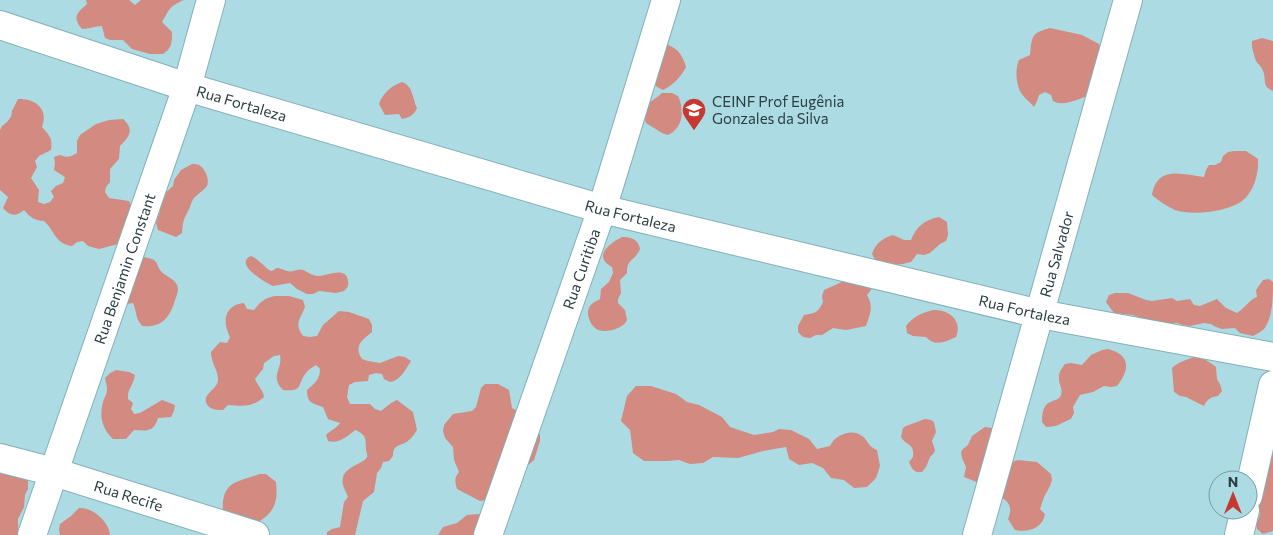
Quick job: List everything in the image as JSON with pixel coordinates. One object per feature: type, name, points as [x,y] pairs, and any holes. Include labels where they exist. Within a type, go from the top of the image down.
[{"type":"street","name":"Rua Benjamin Constant","points":[[32,535],[187,87],[211,0]]},
{"type":"street","name":"Rua Curitiba","points":[[488,535],[602,209],[666,0]]},
{"type":"street","name":"Rua Salvador","points":[[977,535],[1128,0]]},
{"type":"street","name":"Rua Fortaleza","points":[[0,25],[187,87],[602,209],[1040,314],[1273,358]]},
{"type":"street","points":[[1254,470],[1273,385]]},
{"type":"street","name":"Rua Recife","points":[[0,458],[54,472],[255,535]]},
{"type":"street","points":[[1239,535],[1243,520]]},
{"type":"shaded area","points":[[86,0],[129,0],[135,5],[141,0],[184,0],[173,6],[162,22],[172,32],[171,45],[168,50],[163,54],[150,54],[132,49],[123,40],[105,38],[102,26],[82,29],[77,21],[77,15],[87,4]]},
{"type":"shaded area","points":[[1050,28],[1082,35],[1099,44],[1101,51],[1090,95],[1071,102],[1057,103],[1053,101],[1051,95],[1045,92],[1039,95],[1034,107],[1020,91],[1017,80],[1017,68],[1019,60],[1030,55],[1032,39],[1036,33]]},
{"type":"shaded area","points":[[1262,38],[1273,41],[1273,91],[1266,85],[1264,74],[1256,61],[1252,48],[1252,41]]},
{"type":"shaded area","points":[[668,45],[680,54],[686,67],[670,86],[663,90],[652,82],[662,47]]},
{"type":"shaded area","points":[[402,82],[410,89],[417,108],[416,110],[411,115],[402,119],[399,114],[385,115],[379,104],[383,96],[388,90]]},
{"type":"shaded area","points":[[662,93],[672,93],[678,96],[682,107],[680,123],[668,135],[646,123],[644,112],[648,105]]},
{"type":"shaded area","points":[[18,99],[30,100],[39,106],[44,115],[42,127],[51,140],[51,150],[39,156],[35,161],[37,167],[31,178],[39,190],[38,202],[44,204],[50,202],[54,197],[51,191],[63,183],[65,177],[54,170],[54,157],[60,155],[69,157],[77,153],[77,141],[80,135],[96,124],[109,120],[123,119],[127,123],[130,130],[126,140],[120,146],[119,159],[110,169],[110,182],[105,192],[109,198],[129,201],[135,213],[122,240],[118,244],[99,249],[88,246],[83,241],[77,242],[72,246],[66,245],[59,240],[44,221],[33,218],[24,210],[13,215],[3,208],[8,197],[0,190],[0,130],[11,117]]},
{"type":"shaded area","points":[[1246,151],[1258,159],[1257,176],[1253,187],[1250,193],[1236,205],[1209,212],[1182,212],[1169,207],[1152,195],[1155,185],[1165,175],[1179,173],[1204,177],[1209,165],[1221,162],[1223,156],[1228,152]]},
{"type":"shaded area","points":[[192,164],[198,165],[205,171],[208,183],[193,200],[184,221],[182,233],[176,237],[158,230],[156,223],[160,211],[160,198],[173,186],[174,180],[181,170]]},
{"type":"shaded area","points":[[939,217],[947,222],[948,235],[946,241],[930,253],[924,255],[917,254],[911,262],[896,265],[880,264],[874,258],[873,250],[886,237],[893,235],[904,240],[911,240],[922,224]]},
{"type":"shaded area","points":[[622,237],[634,239],[640,249],[629,262],[627,273],[620,280],[621,293],[618,303],[625,310],[627,320],[622,326],[614,329],[598,330],[589,319],[588,312],[590,306],[600,299],[601,289],[609,282],[613,273],[612,267],[603,259],[603,254],[608,246]]},
{"type":"shaded area","points":[[139,256],[154,260],[159,269],[174,281],[178,287],[173,306],[167,317],[164,321],[149,326],[142,326],[137,318],[133,303],[127,304],[115,300]]},
{"type":"shaded area","points":[[251,256],[271,271],[276,268],[289,271],[301,270],[317,276],[335,273],[344,274],[348,281],[348,286],[344,291],[336,293],[319,291],[307,294],[290,283],[273,286],[248,268],[246,259]]},
{"type":"shaded area","points":[[1269,279],[1273,282],[1273,294],[1269,319],[1264,329],[1253,336],[1240,333],[1235,328],[1222,329],[1204,323],[1190,326],[1177,323],[1158,325],[1133,315],[1114,313],[1106,302],[1109,295],[1115,293],[1128,293],[1152,301],[1172,298],[1177,301],[1190,299],[1194,305],[1200,306],[1217,299],[1226,308],[1237,313],[1257,297],[1256,290],[1263,280]]},
{"type":"shaded area","points":[[846,280],[869,284],[871,290],[867,295],[871,310],[866,326],[846,330],[833,328],[822,335],[810,338],[803,337],[798,332],[798,326],[804,315],[818,310],[823,302],[824,290]]},
{"type":"shaded area","points":[[276,296],[289,296],[303,300],[305,307],[298,325],[303,336],[317,336],[323,325],[339,311],[349,312],[369,319],[372,325],[372,332],[359,346],[358,350],[362,359],[380,363],[398,356],[405,357],[411,361],[402,374],[394,381],[390,382],[384,379],[382,374],[376,373],[369,375],[368,381],[355,382],[349,385],[347,397],[350,404],[370,404],[375,409],[381,411],[397,400],[413,412],[417,430],[410,439],[394,449],[393,456],[389,461],[383,462],[377,473],[374,492],[363,501],[355,535],[327,535],[327,532],[340,527],[344,502],[348,497],[343,486],[344,474],[367,457],[365,440],[361,433],[355,430],[339,441],[328,441],[326,435],[340,423],[328,419],[323,407],[313,403],[308,398],[307,390],[319,376],[320,369],[316,365],[306,373],[297,388],[294,390],[283,390],[277,381],[280,355],[274,356],[264,363],[263,369],[255,379],[264,397],[259,401],[247,406],[228,405],[223,410],[211,408],[206,402],[207,395],[216,386],[218,379],[211,352],[220,342],[227,343],[230,337],[226,326],[226,315],[237,304],[244,303],[247,309],[254,310],[264,300]]},
{"type":"shaded area","points":[[933,310],[939,310],[953,317],[958,326],[956,337],[937,343],[926,337],[913,336],[907,333],[906,326],[911,320]]},
{"type":"shaded area","points":[[1108,349],[1121,355],[1126,364],[1124,374],[1117,386],[1104,386],[1093,392],[1080,395],[1073,407],[1074,413],[1071,419],[1057,426],[1046,427],[1042,422],[1044,408],[1061,395],[1059,375],[1065,364],[1082,365],[1091,355]]},
{"type":"shaded area","points":[[1194,357],[1208,361],[1216,367],[1217,379],[1222,391],[1218,396],[1208,400],[1204,406],[1174,392],[1172,368]]},
{"type":"shaded area","points":[[116,370],[135,375],[128,395],[128,399],[133,403],[131,409],[134,414],[140,413],[162,400],[175,405],[171,417],[158,418],[154,426],[149,430],[134,430],[126,439],[113,439],[104,427],[101,412],[107,392],[105,378]]},
{"type":"shaded area","points":[[485,384],[498,384],[509,390],[512,408],[528,417],[540,435],[540,441],[534,460],[487,500],[480,501],[457,489],[455,480],[459,472],[454,460],[453,447],[445,438],[443,431],[444,425],[453,414],[472,411],[476,407],[481,388]]},
{"type":"shaded area","points":[[636,386],[651,386],[676,394],[687,402],[699,405],[722,417],[730,427],[754,435],[773,432],[779,429],[791,430],[809,439],[817,449],[830,446],[832,442],[844,434],[858,434],[871,447],[877,450],[880,466],[876,478],[867,487],[854,488],[844,480],[831,478],[823,468],[812,463],[799,465],[789,459],[786,447],[738,458],[713,457],[703,463],[690,464],[679,460],[644,461],[633,453],[630,430],[621,421],[627,396]]},
{"type":"shaded area","points":[[925,419],[934,422],[936,432],[932,441],[935,450],[922,472],[917,472],[911,467],[909,462],[913,457],[913,449],[901,437],[903,428]]},
{"type":"shaded area","points":[[985,427],[992,428],[995,432],[979,483],[964,477],[966,467],[961,452],[968,445],[972,436]]},
{"type":"shaded area","points":[[1273,444],[1273,531],[1263,534],[1257,529],[1256,523],[1260,514],[1259,499]]},
{"type":"shaded area","points":[[0,450],[28,476],[28,489],[25,495],[24,507],[18,519],[18,535],[0,535]]},
{"type":"shaded area","points":[[1018,460],[1037,462],[1051,474],[1052,480],[1040,509],[1045,514],[1044,519],[1038,526],[1025,531],[1015,530],[1008,519],[1010,513],[1009,504],[1002,498],[1012,462]]},
{"type":"shaded area","points":[[260,474],[266,474],[276,482],[276,501],[268,515],[257,523],[223,514],[224,496],[231,485]]},
{"type":"shaded area","points":[[79,508],[94,512],[99,516],[107,525],[110,535],[60,535],[60,524]]},
{"type":"shaded area","points":[[480,514],[484,519],[485,535],[438,535],[443,527],[457,523],[467,515]]},
{"type":"place","name":"CEINF Prof Eugênia Gonzales da Silva","points":[[694,131]]}]
